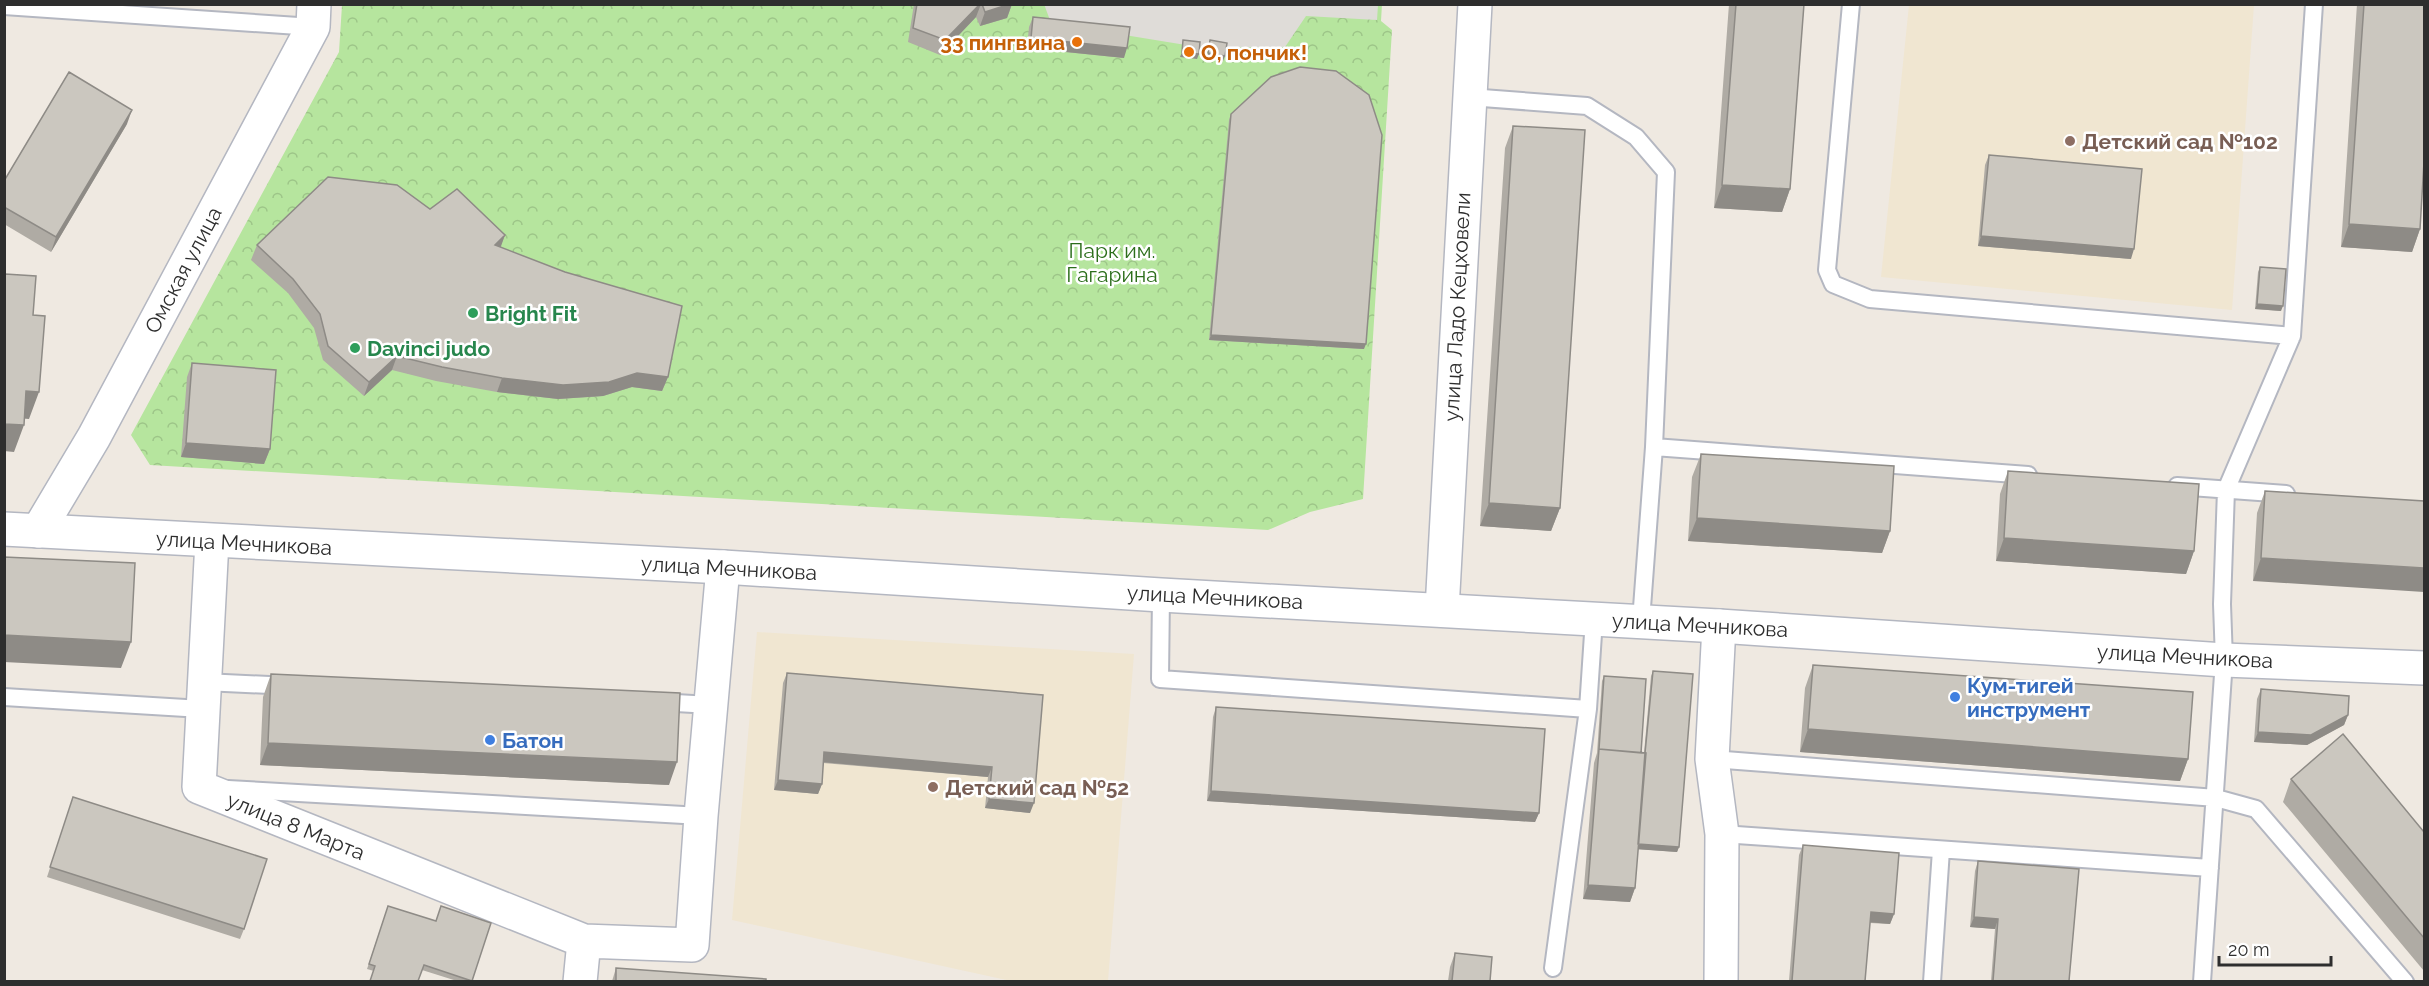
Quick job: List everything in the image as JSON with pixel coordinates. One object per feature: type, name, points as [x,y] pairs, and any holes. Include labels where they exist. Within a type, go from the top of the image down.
[{"type":"street","name":"улица Ладо Кецховели","points":[[1442,610],[1475,4]]},
{"type":"street","name":"Омская улица","points":[[38,531],[94,437],[314,16]]},
{"type":"street","name":"улица Мечникова","points":[[4,529],[723,567],[1161,595],[1641,621],[2224,660],[2424,668]]},
{"type":"street","name":"улица 8 Марта","points":[[212,541],[199,787],[584,941],[692,945],[701,816]]},
{"type":"street","points":[[701,816],[723,567]]},
{"type":"street","points":[[1719,626],[1712,759],[1722,834],[1721,981]]},
{"type":"street","points":[[580,981],[584,941]]},
{"type":"lane","points":[[1851,4],[1827,270],[1833,284],[1870,299],[2292,336]]},
{"type":"lane","points":[[2202,981],[2217,798],[2224,660],[2222,604],[2226,490],[2292,336],[2314,4]]},
{"type":"lane","points":[[4,6],[314,16]]},
{"type":"lane","points":[[1469,97],[1587,106],[1636,137],[1666,172],[1654,447],[1641,621]]},
{"type":"lane","points":[[1654,447],[2047,477]]},
{"type":"lane","points":[[2166,486],[2308,496]]},
{"type":"lane","points":[[1161,595],[1160,679],[1588,709]]},
{"type":"lane","points":[[1554,968],[1588,709],[1594,619]]},
{"type":"lane","points":[[4,698],[203,695],[310,687]]},
{"type":"lane","points":[[640,701],[711,705]]},
{"type":"lane","points":[[1712,759],[2217,798],[2256,809],[2405,981]]},
{"type":"lane","points":[[199,787],[701,816]]},
{"type":"lane","points":[[1722,834],[2210,868]]},
{"type":"lane","points":[[1932,981],[1941,850]]},
{"type":"shaded area","points":[[1044,4],[1378,5],[1377,20],[1306,16],[1285,47],[1198,47],[1051,23]]},
{"type":"shaded area","name":"Детский сад №102","points":[[1909,5],[2254,5],[2232,310],[1881,277]]},
{"type":"shaded area","name":"Детский сад №52","points":[[757,632],[1134,654],[1108,981],[1011,981],[732,920]]},
{"type":"green space","name":"Парк им. Гагарина","points":[[1382,4],[1381,21],[1392,30],[1363,499],[1310,512],[1268,530],[150,465],[131,435],[339,52],[342,5]]},
{"type":"building","points":[[917,4],[980,4],[945,40],[913,28]]},
{"type":"building","points":[[982,4],[1010,4],[985,12]]},
{"type":"building","points":[[1736,4],[1804,4],[1790,189],[1722,185]]},
{"type":"building","points":[[2364,4],[2424,4],[2424,162],[2420,229],[2349,224]]},
{"type":"building","points":[[1033,17],[1130,27],[1127,48],[1031,38]]},
{"type":"building","points":[[1183,40],[1200,42],[1199,54],[1182,52]]},
{"type":"building","points":[[1210,40],[1227,43],[1225,56],[1208,53]]},
{"type":"building","points":[[1300,67],[1336,71],[1369,95],[1382,135],[1366,344],[1211,335],[1231,114],[1271,77]]},
{"type":"building","points":[[69,72],[132,110],[56,237],[4,207],[4,181]]},
{"type":"building","points":[[1513,126],[1585,130],[1560,508],[1489,503]]},
{"type":"building","points":[[1989,155],[2142,169],[2134,249],[1981,236]]},
{"type":"building","points":[[328,177],[397,185],[430,209],[457,189],[505,235],[495,245],[565,272],[682,306],[668,377],[637,373],[609,382],[563,385],[502,378],[397,356],[369,382],[328,346],[320,314],[293,279],[257,245]]},
{"type":"building","points":[[2260,267],[2286,269],[2283,306],[2257,304]]},
{"type":"building","points":[[5,274],[36,276],[33,315],[45,316],[39,392],[26,391],[24,425],[4,424]]},
{"type":"building","points":[[192,363],[276,370],[270,449],[186,443]]},
{"type":"building","points":[[1701,454],[1894,466],[1890,531],[1697,518]]},
{"type":"building","points":[[2008,471],[2199,484],[2194,551],[2004,538]]},
{"type":"building","points":[[2265,491],[2424,501],[2424,568],[2261,558]]},
{"type":"building","points":[[4,557],[135,563],[131,642],[4,635]]},
{"type":"building","points":[[1813,665],[2193,692],[2188,759],[1808,729]]},
{"type":"building","points":[[1653,671],[1693,674],[1679,847],[1638,844]]},
{"type":"building","points":[[787,673],[1043,695],[1034,803],[989,799],[992,767],[824,752],[822,784],[778,780]]},
{"type":"building","points":[[271,674],[680,693],[677,762],[268,743]]},
{"type":"building","points":[[1604,676],[1646,679],[1641,753],[1599,749]]},
{"type":"building","points":[[2261,689],[2349,696],[2348,715],[2311,735],[2258,732]]},
{"type":"building","points":[[1216,707],[1545,729],[1539,813],[1211,791]]},
{"type":"building","points":[[2343,734],[2424,832],[2424,938],[2291,779]]},
{"type":"building","points":[[1599,749],[1646,753],[1635,888],[1588,885]]},
{"type":"building","points":[[73,797],[267,859],[244,929],[50,867]]},
{"type":"building","points":[[1803,845],[1899,853],[1894,914],[1871,912],[1865,981],[1792,981]]},
{"type":"building","points":[[1978,861],[2079,869],[2069,981],[1993,981],[1998,919],[1974,917]]},
{"type":"building","points":[[388,906],[436,921],[441,906],[491,923],[472,981],[424,965],[418,981],[370,981],[375,966],[369,964]]},
{"type":"building","points":[[1455,953],[1492,957],[1490,981],[1452,981]]},
{"type":"building","points":[[616,968],[766,979],[766,981],[616,981]]},
{"type":"place","name":"33 пингвина","points":[[1077,42]]},
{"type":"place","name":"О, пончик!","points":[[1189,52]]},
{"type":"place","name":"Детский сад №102","points":[[2070,141]]},
{"type":"place","name":"Bright Fit","points":[[473,313]]},
{"type":"place","name":"Davinci judo","points":[[355,348]]},
{"type":"place","name":"Кум-тигей инструмент","points":[[1955,697]]},
{"type":"place","name":"Батон","points":[[490,740]]},
{"type":"place","name":"Детский сад №52","points":[[933,787]]}]
